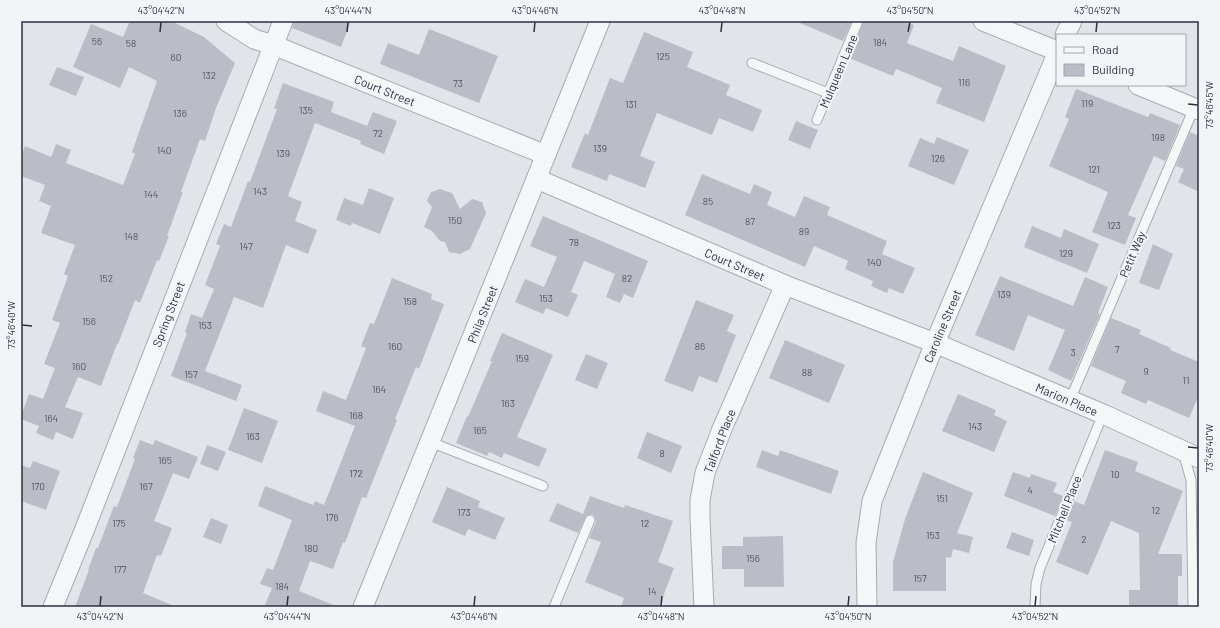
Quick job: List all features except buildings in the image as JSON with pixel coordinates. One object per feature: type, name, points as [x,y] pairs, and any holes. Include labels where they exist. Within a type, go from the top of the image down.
[{"type":"street","name":"Court Street","points":[[226,21],[254,39],[273,45],[546,155]]},
{"type":"street","name":"Spring Street","points":[[53,607],[283,21]]},
{"type":"street","name":"Phila Street","points":[[363,607],[600,21]]},
{"type":"street","points":[[983,21],[1056,51]]},
{"type":"street","points":[[1066,34],[1072,21]]},
{"type":"street","name":"Caroline Street","points":[[867,607],[866,543],[872,501],[935,343],[1056,56]]},
{"type":"street","points":[[1140,86],[1197,109]]},
{"type":"street","name":"Court Street","points":[[537,179],[785,285],[935,343]]},
{"type":"street","name":"Talford Place","points":[[704,607],[700,500],[705,474],[722,429],[785,285]]},
{"type":"street","name":"Marion Place","points":[[935,343],[1103,414],[1191,455]]},
{"type":"lane","name":"Mulqueen Lane","points":[[817,120],[858,21]]},
{"type":"lane","points":[[752,63],[828,93]]},
{"type":"lane","name":"Petit Way","points":[[1070,400],[1197,109]]},
{"type":"lane","name":"Mitchell Place","points":[[1035,607],[1036,584],[1040,568],[1103,414]]},
{"type":"lane","points":[[430,442],[543,486]]},
{"type":"lane","points":[[1191,455],[1193,607]]},
{"type":"lane","points":[[554,607],[590,520]]}]
